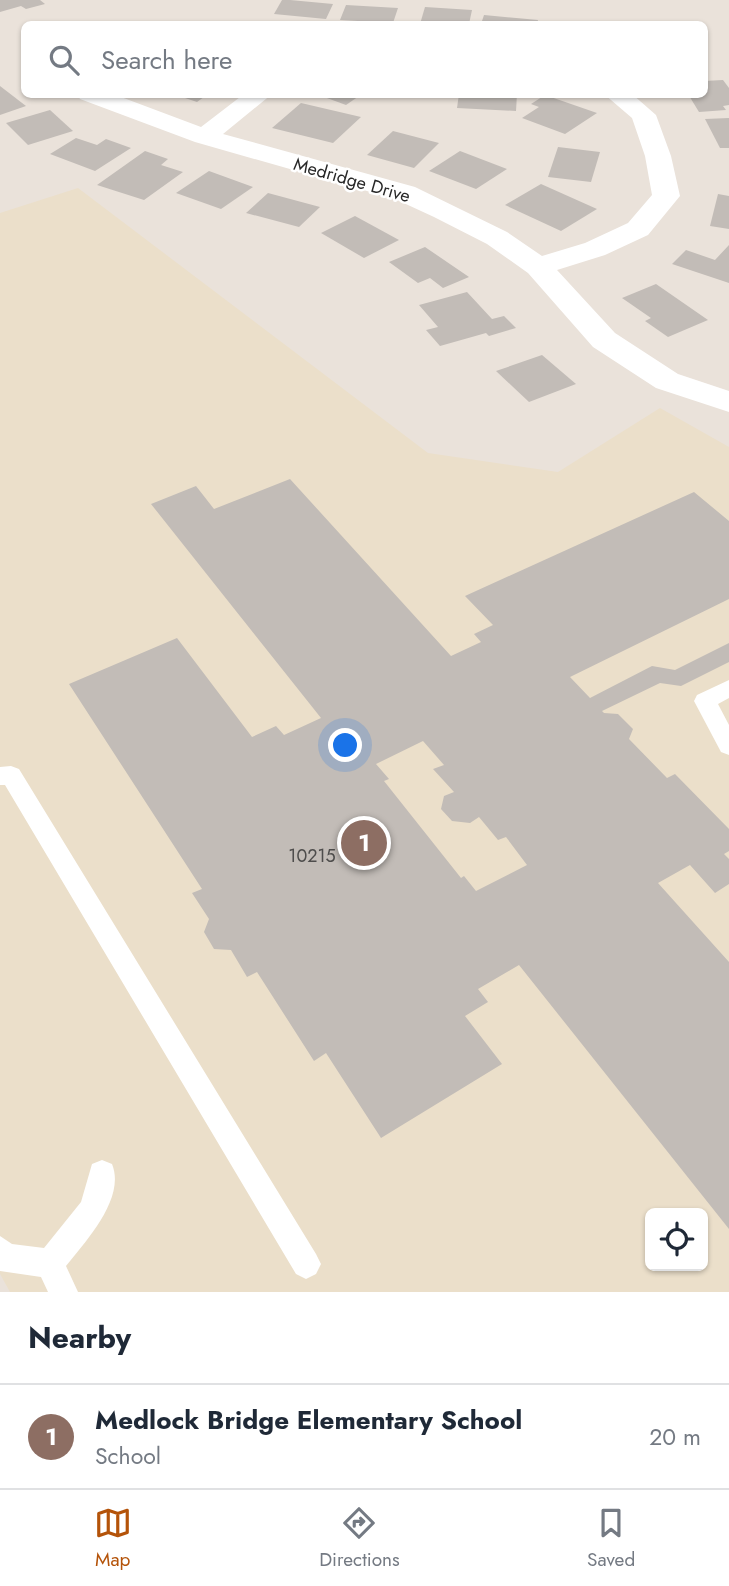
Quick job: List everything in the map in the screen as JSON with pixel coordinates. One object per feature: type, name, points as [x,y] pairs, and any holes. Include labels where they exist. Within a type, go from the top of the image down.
[{"type":"street","name":"Medridge Drive","points":[[98,98],[146,118],[204,137],[405,194],[497,238],[538,267],[604,340],[667,381],[729,402]]},
{"type":"street","points":[[204,137],[255,98]]},
{"type":"street","points":[[538,267],[595,249],[638,229],[666,196],[658,156],[643,115],[621,98]]},
{"type":"lane","points":[[729,688],[705,701],[729,746]]},
{"type":"lane","points":[[0,776],[11,775],[306,1264]]},
{"type":"lane","points":[[50,1263],[93,1209],[102,1174]]},
{"type":"lane","points":[[0,1251],[4,1258],[50,1263]]},
{"type":"lane","points":[[50,1263],[63,1292]]},
{"type":"shaded area","points":[[78,188],[428,453],[558,472],[660,408],[729,447],[729,1292],[10,1292],[0,1274],[0,213]]},
{"type":"building","points":[[0,0],[40,0],[45,4],[26,9],[21,6],[0,12]]},
{"type":"building","points":[[282,0],[333,4],[326,19],[274,14]]},
{"type":"building","points":[[346,5],[398,8],[394,21],[340,20]]},
{"type":"building","points":[[425,7],[472,10],[470,21],[421,21]]},
{"type":"building","points":[[484,15],[538,20],[538,21],[482,21]]},
{"type":"building","points":[[723,80],[729,88],[729,105],[723,106],[726,110],[699,112],[690,98],[708,98],[708,81]]},
{"type":"building","points":[[0,86],[26,106],[0,115]]},
{"type":"building","points":[[185,98],[202,98],[197,102]]},
{"type":"building","points":[[327,98],[356,98],[346,105]]},
{"type":"building","points":[[458,98],[517,98],[516,111],[457,108]]},
{"type":"building","points":[[540,98],[554,98],[597,113],[565,134],[522,118],[539,107],[531,104]]},
{"type":"building","points":[[301,103],[361,117],[333,143],[272,128]]},
{"type":"building","points":[[50,110],[73,131],[28,145],[6,123]]},
{"type":"building","points":[[729,118],[729,148],[720,148],[705,119]]},
{"type":"building","points":[[393,131],[439,143],[414,168],[367,155]]},
{"type":"building","points":[[76,138],[97,145],[106,139],[131,148],[95,171],[50,154]]},
{"type":"building","points":[[558,147],[600,152],[591,182],[548,177]]},
{"type":"building","points":[[145,151],[168,159],[161,165],[183,172],[144,200],[97,185]]},
{"type":"building","points":[[460,151],[507,169],[476,189],[429,171]]},
{"type":"building","points":[[209,171],[253,187],[221,209],[176,193]]},
{"type":"building","points":[[541,184],[597,209],[561,231],[505,205]]},
{"type":"building","points":[[268,193],[320,207],[299,227],[246,213]]},
{"type":"building","points":[[718,194],[729,196],[729,229],[710,226]]},
{"type":"building","points":[[355,216],[399,240],[364,258],[321,233]]},
{"type":"building","points":[[729,245],[729,283],[672,264],[686,250],[715,260]]},
{"type":"building","points":[[425,247],[469,277],[443,288],[430,278],[418,283],[389,262]]},
{"type":"building","points":[[656,284],[708,320],[668,337],[645,321],[651,318],[622,298]]},
{"type":"building","points":[[467,292],[492,319],[504,316],[516,328],[440,346],[426,330],[438,327],[419,305]]},
{"type":"building","points":[[542,355],[576,384],[529,402],[496,371]]},
{"type":"building","points":[[290,479],[451,656],[481,642],[474,634],[493,625],[465,596],[694,492],[729,521],[729,599],[570,677],[590,698],[652,666],[675,670],[729,643],[729,662],[681,686],[660,683],[602,711],[618,714],[633,729],[629,739],[667,778],[675,774],[729,829],[729,851],[724,854],[729,859],[729,884],[715,893],[690,865],[658,883],[729,962],[729,1229],[519,965],[478,989],[488,1002],[465,1016],[502,1064],[381,1138],[326,1053],[314,1061],[257,972],[247,977],[231,950],[214,949],[204,932],[209,919],[192,893],[202,889],[69,684],[177,638],[252,737],[276,726],[284,735],[321,718],[151,504],[196,486],[214,509]],"holes":[[[423,741],[444,765],[433,769],[454,792],[444,796],[441,809],[452,821],[470,823],[479,817],[498,840],[506,837],[527,865],[476,891],[464,876],[461,878],[384,781],[389,779],[376,764]]]},
{"type":"place","name":"Medlock Bridge Elementary School","points":[[364,843]]}]
